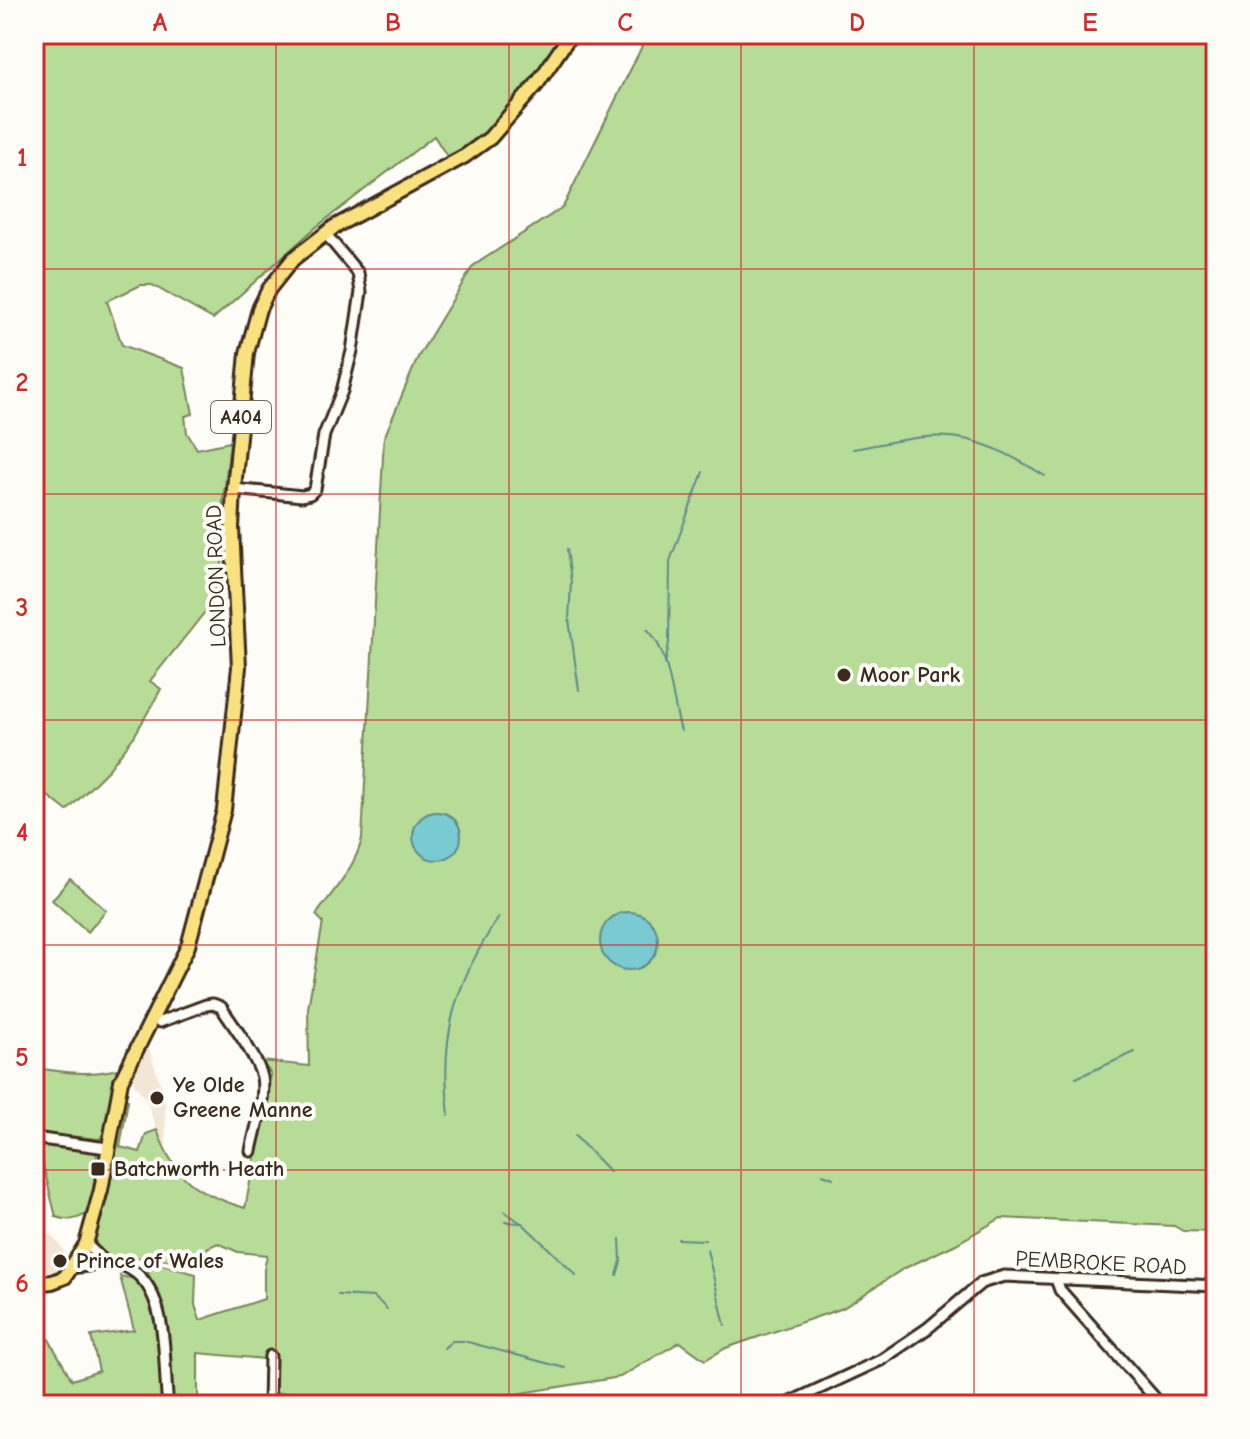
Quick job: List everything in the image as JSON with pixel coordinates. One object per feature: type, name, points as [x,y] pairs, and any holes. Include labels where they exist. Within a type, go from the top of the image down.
[{"type":"main road","name":"LONDON ROAD","points":[[86,1244],[96,1216],[121,1081],[188,946],[224,810],[239,667],[232,528],[234,489],[247,353],[254,320],[278,276],[293,259],[325,233],[465,156],[490,138],[537,84],[571,34]]},
{"type":"main road","name":"A404","points":[[74,1267],[86,1244]]},
{"type":"main road","points":[[34,1284],[61,1280],[74,1267]]},
{"type":"street","points":[[234,489],[302,496],[315,489],[324,435],[349,366],[361,292],[358,273],[325,233]]},
{"type":"street","points":[[151,1018],[160,1022],[206,1005],[221,1007],[262,1078],[262,1095],[251,1151]]},
{"type":"street","points":[[34,1138],[107,1148]]},
{"type":"street","points":[[86,1244],[106,1263]]},
{"type":"street","points":[[74,1267],[106,1263],[129,1268],[153,1292],[160,1319],[168,1405]]},
{"type":"street","name":"PEMBROKE ROAD","points":[[784,1405],[881,1360],[928,1328],[985,1281],[1004,1276],[1216,1286]]},
{"type":"street","points":[[1056,1279],[1060,1290],[1161,1405]]},
{"type":"street","points":[[269,1405],[270,1356]]},
{"type":"shaded area","points":[[147,1043],[165,1097],[166,1147],[160,1139],[146,1099],[134,1084],[133,1077]]},
{"type":"shaded area","points":[[51,1235],[63,1249],[68,1263],[53,1274],[34,1277],[34,1238]]},
{"type":"green space","points":[[34,34],[566,34],[514,103],[468,147],[450,161],[434,136],[315,228],[213,319],[152,285],[141,285],[107,301],[122,345],[184,368],[193,414],[185,416],[187,433],[197,449],[230,442],[223,501],[222,574],[208,608],[150,681],[161,689],[135,735],[109,769],[67,811],[34,785]]},
{"type":"green space","points":[[648,34],[1216,34],[1216,1232],[1183,1231],[1174,1226],[1001,1218],[903,1269],[843,1308],[726,1348],[705,1360],[680,1342],[620,1377],[498,1397],[475,1405],[333,1405],[331,1396],[276,1393],[275,1360],[198,1353],[198,1405],[174,1405],[161,1299],[144,1265],[154,1263],[196,1274],[195,1305],[200,1320],[264,1299],[267,1255],[238,1252],[218,1243],[207,1248],[202,1266],[149,1257],[114,1259],[98,1250],[94,1237],[120,1100],[128,1100],[120,1147],[140,1152],[146,1134],[157,1130],[171,1161],[189,1182],[200,1190],[245,1208],[271,1074],[261,1061],[309,1066],[308,1008],[323,922],[316,915],[349,869],[362,838],[384,438],[418,357],[473,266],[563,207]]},
{"type":"green space","points":[[70,879],[106,910],[88,932],[52,900]]},
{"type":"green space","points":[[34,1068],[85,1073],[117,1069],[106,1128],[100,1139],[34,1133]]},
{"type":"green space","points":[[38,1145],[97,1152],[91,1211],[74,1219],[56,1217]]},
{"type":"green space","points":[[120,1276],[140,1280],[153,1309],[159,1340],[164,1405],[34,1405],[34,1313],[72,1380],[99,1371],[91,1336],[134,1330]]},
{"type":"water","points":[[437,812],[454,819],[461,836],[454,853],[437,860],[420,853],[413,836],[420,819]]},
{"type":"water","points":[[629,912],[650,920],[658,941],[650,962],[629,970],[608,962],[600,941],[608,920]]},
{"type":"waterway","points":[[853,449],[920,438],[959,438],[993,448],[1045,476]]},
{"type":"waterway","points":[[665,664],[669,643],[670,561],[703,472]]},
{"type":"waterway","points":[[567,549],[571,582],[569,619],[579,690]]},
{"type":"waterway","points":[[647,629],[661,650],[681,731]]},
{"type":"waterway","points":[[449,1115],[446,1060],[454,1011],[471,964],[499,917]]},
{"type":"waterway","points":[[1076,1078],[1135,1052]]},
{"type":"waterway","points":[[575,1136],[610,1172]]},
{"type":"waterway","points":[[823,1174],[833,1178]]},
{"type":"waterway","points":[[504,1211],[521,1223]]},
{"type":"waterway","points":[[505,1222],[522,1223],[576,1275]]},
{"type":"waterway","points":[[617,1275],[621,1261],[620,1239]]},
{"type":"waterway","points":[[678,1239],[705,1240]]},
{"type":"waterway","points":[[707,1250],[725,1325]]},
{"type":"waterway","points":[[338,1295],[374,1297],[387,1309]]},
{"type":"waterway","points":[[444,1348],[452,1341],[464,1341],[565,1368]]},
{"type":"place","name":"Moor Park","points":[[844,675]]},
{"type":"place","name":"Ye Olde Greene Manne","points":[[157,1098]]},
{"type":"place","name":"Batchworth Heath","points":[[98,1169]]},
{"type":"place","name":"Prince of Wales","points":[[60,1261]]}]
